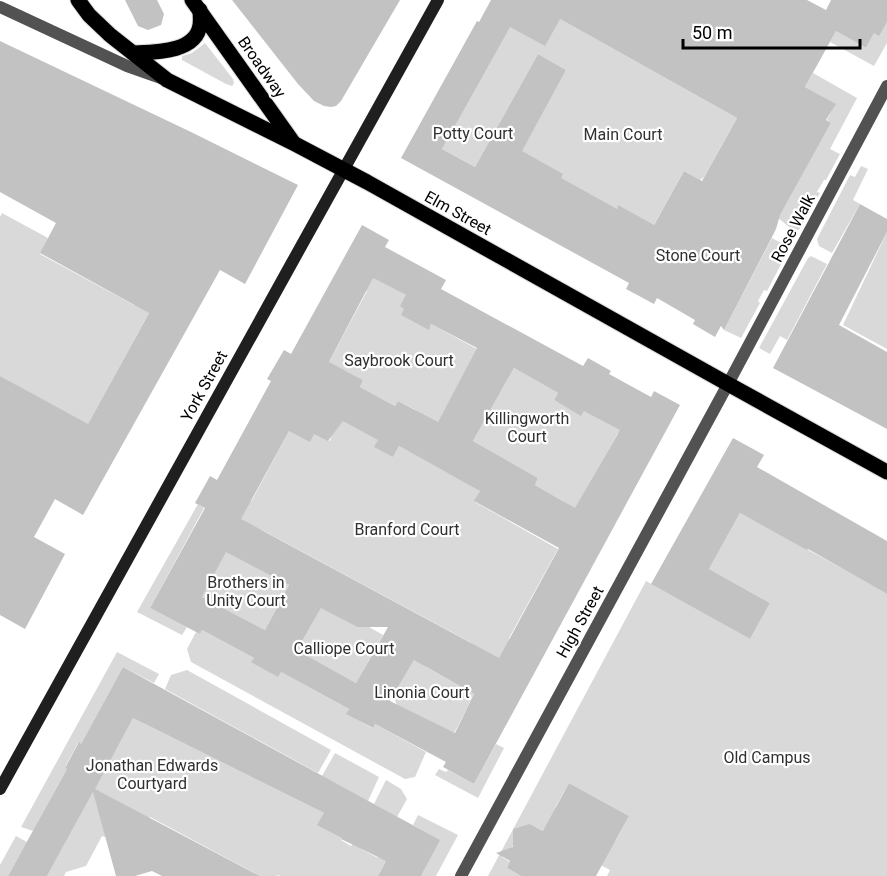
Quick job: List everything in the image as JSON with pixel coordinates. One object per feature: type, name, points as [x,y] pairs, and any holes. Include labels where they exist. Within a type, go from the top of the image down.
[{"type":"main road","points":[[78,0],[89,15],[110,35],[167,80]]},
{"type":"main road","name":"York Street","points":[[0,789],[438,0]]},
{"type":"main road","name":"Broadway","points":[[133,53],[175,49],[186,45],[198,32],[200,25],[196,5]]},
{"type":"main road","name":"Broadway","points":[[196,5],[295,144]]},
{"type":"main road","name":"Elm Street","points":[[167,80],[295,144],[887,472]]},
{"type":"street","name":"Elm Street","points":[[0,7],[127,66],[167,80]]},
{"type":"street","name":"Rose Walk","points":[[728,384],[887,86]]},
{"type":"street","name":"High Street","points":[[461,876],[728,384]]},
{"type":"green space","name":"Main Court","points":[[560,19],[737,118],[704,177],[700,180],[684,171],[652,228],[618,206],[617,209],[507,176],[566,70],[538,54],[475,167],[442,149],[509,26]]},
{"type":"green space","points":[[887,22],[887,43],[874,66],[830,42],[836,31],[866,48],[874,33]]},
{"type":"green space","points":[[205,43],[233,79],[232,86],[182,60],[182,56],[192,53]]},
{"type":"green space","points":[[813,73],[857,98],[830,149],[840,154],[817,192],[820,193],[799,230],[793,230],[778,218],[831,123],[827,120],[835,104],[805,87]]},
{"type":"green space","points":[[861,166],[868,169],[853,200],[860,204],[832,253],[819,246],[817,239],[850,175],[855,177]]},
{"type":"green space","points":[[2,213],[48,238],[40,254],[134,305],[137,301],[151,309],[87,426],[0,376],[0,217]]},
{"type":"green space","points":[[887,232],[887,349],[843,325]]},
{"type":"green space","points":[[772,238],[787,246],[788,251],[767,291],[764,290],[758,301],[760,303],[741,338],[724,330]]},
{"type":"green space","points":[[811,256],[827,264],[787,340],[780,336],[770,354],[759,348]]},
{"type":"green space","name":"Saybrook Court","points":[[370,276],[406,295],[404,309],[429,329],[431,324],[477,349],[435,428],[414,409],[398,401],[395,406],[360,387],[363,380],[346,371],[327,366],[367,291],[363,289]]},
{"type":"green space","name":"Killingworth Court","points":[[514,368],[558,393],[554,400],[581,415],[584,411],[632,423],[624,435],[618,433],[571,516],[563,501],[535,485],[538,478],[473,441]]},
{"type":"green space","name":"Branford Court","points":[[320,380],[393,457],[399,446],[476,488],[480,491],[475,502],[558,549],[509,638],[505,670],[470,642],[262,530],[226,525],[252,500],[289,431],[314,433],[330,441],[332,435]]},
{"type":"green space","points":[[198,504],[204,508],[150,608],[187,627],[182,635],[137,612]]},
{"type":"green space","name":"Old Campus","points":[[740,513],[887,594],[887,876],[607,876],[610,870],[589,859],[616,840],[629,816],[569,783],[556,806],[549,834],[530,824],[525,832],[518,836],[510,851],[507,849],[502,853],[502,857],[510,862],[507,868],[521,876],[488,876],[646,581],[750,639],[770,603],[709,569]]},
{"type":"green space","name":"Brothers in Unity Court","points":[[226,551],[289,585],[265,630],[202,597]]},
{"type":"green space","name":"Calliope Court","points":[[326,599],[335,615],[357,627],[369,627],[383,635],[356,683],[297,650]]},
{"type":"green space","points":[[202,630],[254,658],[252,662],[281,672],[349,709],[347,714],[372,728],[375,724],[426,752],[415,777],[405,779],[191,662],[187,649],[196,632],[200,634]]},
{"type":"green space","points":[[117,652],[159,674],[154,683],[123,667],[81,744],[78,743],[65,767],[67,769],[33,831],[21,827]]},
{"type":"green space","name":"Linonia Court","points":[[418,653],[426,667],[474,694],[454,733],[397,705],[393,696]]},
{"type":"green space","points":[[187,670],[331,750],[318,773],[165,689],[171,675]]},
{"type":"green space","name":"Jonathan Edwards Courtyard","points":[[140,705],[143,723],[324,813],[343,836],[341,840],[351,846],[354,842],[361,849],[378,858],[390,836],[397,840],[378,876],[260,876],[150,817],[141,833],[138,827],[102,836],[86,866],[66,872],[64,876],[47,876]]},
{"type":"green space","points":[[496,744],[504,748],[478,798],[435,775],[439,769],[446,772],[448,770],[474,784]]},
{"type":"green space","points":[[335,753],[379,777],[368,801],[322,776]]},
{"type":"green space","points":[[386,780],[401,789],[407,799],[397,817],[374,804]]},
{"type":"green space","points":[[418,815],[458,835],[436,876],[421,876],[439,840],[413,825]]},
{"type":"green space","points":[[16,836],[27,842],[8,876],[0,876],[0,865]]},
{"type":"building","points":[[125,0],[157,0],[164,14],[161,25],[148,30],[138,26]]},
{"type":"building","points":[[232,0],[400,0],[341,101],[331,107],[314,101],[298,84]]},
{"type":"building","points":[[491,0],[807,0],[826,10],[831,0],[887,0],[887,22],[879,36],[874,33],[866,48],[836,31],[805,87],[836,104],[826,120],[831,123],[780,215],[776,229],[724,330],[721,326],[715,337],[693,324],[695,320],[657,298],[654,304],[626,289],[629,283],[401,158],[477,21],[479,22]],"holes":[[[560,19],[737,118],[702,181],[684,171],[654,225],[618,205],[617,209],[561,178],[563,174],[522,151],[566,70],[538,54],[475,167],[442,149],[510,27],[545,46]]]},
{"type":"building","points":[[0,41],[298,185],[245,284],[220,270],[83,515],[55,499],[34,537],[65,554],[25,629],[0,615],[0,376],[88,424],[149,313],[40,253],[56,223],[0,192]]},
{"type":"building","points":[[860,204],[887,219],[887,232],[839,325],[887,352],[887,429],[773,368]]},
{"type":"building","points":[[362,225],[389,240],[385,247],[446,280],[441,289],[583,366],[588,358],[611,371],[609,374],[651,397],[654,391],[680,405],[474,784],[443,767],[446,762],[375,724],[373,728],[346,714],[349,709],[281,672],[278,677],[251,662],[254,658],[202,630],[200,634],[150,608],[205,508],[195,503],[210,476],[217,480],[271,381],[267,379],[284,350],[291,354]],"holes":[[[373,278],[406,295],[400,306],[404,309],[401,315],[429,330],[431,324],[477,348],[438,422],[398,401],[395,406],[360,387],[363,380],[329,362]],[[514,368],[558,393],[554,400],[581,416],[584,411],[620,430],[575,508],[535,485],[538,478],[473,441]],[[343,421],[378,440],[374,447],[393,457],[399,446],[480,491],[474,501],[559,548],[499,658],[241,519],[289,431],[310,442],[314,434],[328,441]],[[226,552],[289,585],[265,630],[202,597]],[[321,608],[357,627],[388,627],[356,683],[297,650]],[[414,660],[474,694],[455,733],[390,701]]]},
{"type":"building","points":[[733,438],[764,455],[757,467],[887,541],[887,594],[740,513],[709,569],[770,603],[750,639],[651,584]]},
{"type":"building","points":[[123,667],[440,840],[421,876],[378,876],[386,861],[317,825],[324,813],[133,718],[95,789],[260,876],[162,876],[152,871],[135,876],[116,876],[93,792],[47,876],[8,876],[67,769],[65,768],[79,742],[81,744]]},
{"type":"building","points":[[569,783],[629,816],[596,876],[521,876],[507,868],[510,861],[496,853],[513,847],[513,829],[530,824],[543,831]]},
{"type":"park label","name":"Potty Court","points":[[473,133]]},
{"type":"park label","name":"Stone Court","points":[[698,255]]}]
